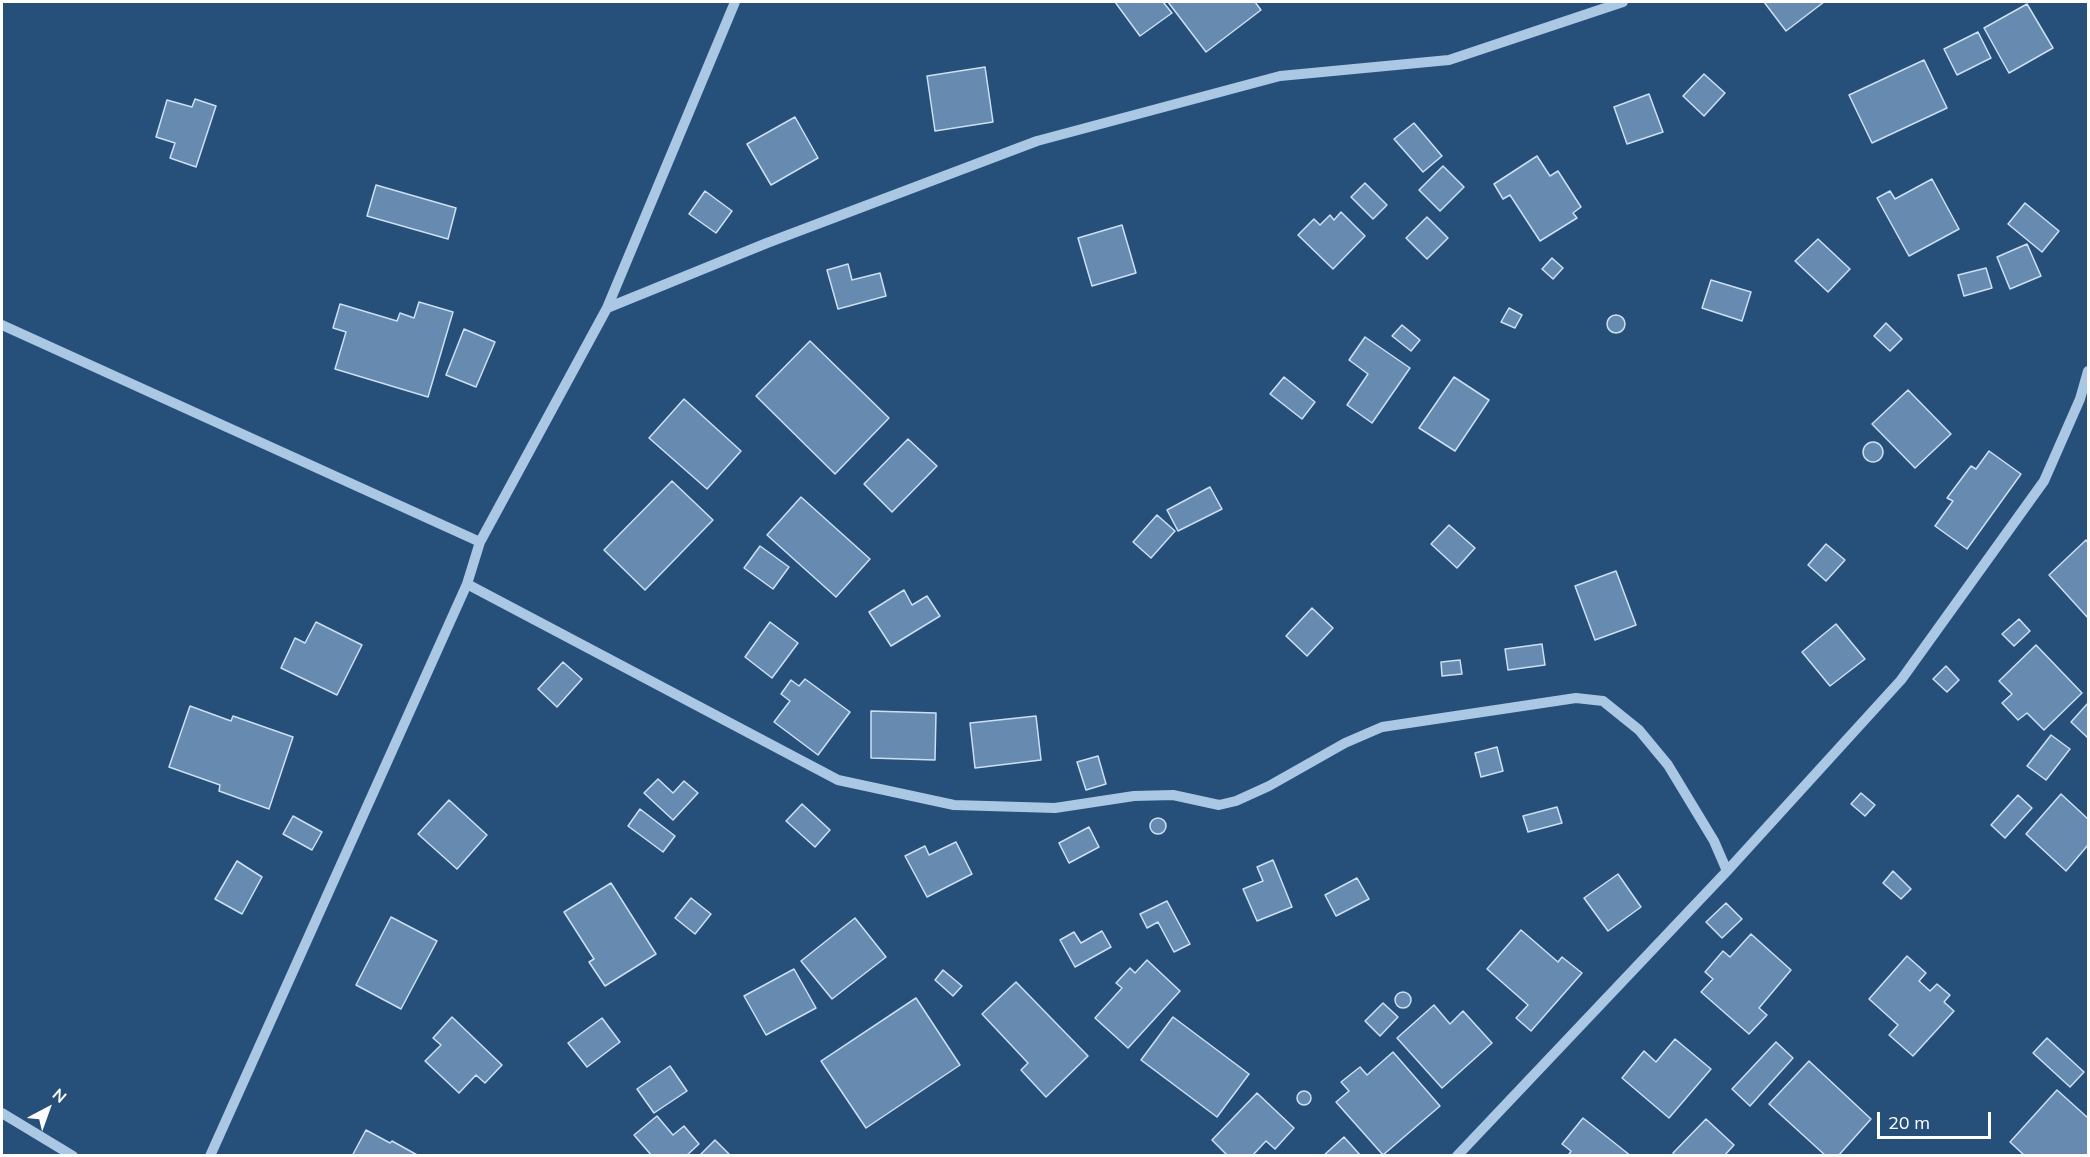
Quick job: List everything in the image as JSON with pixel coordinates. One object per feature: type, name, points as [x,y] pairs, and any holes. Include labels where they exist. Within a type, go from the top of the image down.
[{"type":"street","points":[[210,1155],[467,584],[480,543],[608,308],[735,2]]},
{"type":"street","points":[[608,308],[767,243],[1037,141],[1280,76],[1449,60],[1623,2]]},
{"type":"street","points":[[2,325],[480,543]]},
{"type":"street","points":[[1457,1155],[1727,871],[1901,680],[2044,481],[2080,399],[2088,371]]},
{"type":"street","points":[[467,584],[838,780],[954,806],[1055,808],[1134,796],[1173,795],[1219,805],[1236,801],[1269,786],[1345,743],[1382,727],[1576,698],[1603,701],[1640,730],[1668,765],[1714,842],[1727,871]]},
{"type":"street","points":[[2,1113],[73,1155]]},
{"type":"building","points":[[1115,2],[1163,2],[1172,13],[1140,36]]},
{"type":"building","points":[[1168,2],[1255,2],[1261,10],[1206,52]]},
{"type":"building","points":[[1764,2],[1824,2],[1786,31]]},
{"type":"building","points":[[2027,4],[2053,48],[2009,73],[1984,28]]},
{"type":"building","points":[[1978,32],[1991,58],[1957,75],[1944,49]]},
{"type":"building","points":[[1924,60],[1947,108],[1872,143],[1849,95]]},
{"type":"building","points":[[985,67],[993,122],[935,131],[927,76]]},
{"type":"building","points":[[1704,74],[1725,93],[1704,116],[1683,96]]},
{"type":"building","points":[[1649,94],[1663,132],[1627,144],[1614,107]]},
{"type":"building","points":[[195,99],[216,106],[196,167],[170,158],[175,143],[156,137],[167,100],[192,107]]},
{"type":"building","points":[[795,117],[818,158],[771,185],[747,144]]},
{"type":"building","points":[[1414,123],[1442,156],[1423,172],[1394,139]]},
{"type":"building","points":[[1537,156],[1550,176],[1558,171],[1581,207],[1573,213],[1577,218],[1540,241],[1510,195],[1503,199],[1494,184]]},
{"type":"building","points":[[1443,166],[1464,187],[1440,211],[1419,190]]},
{"type":"building","points":[[1932,179],[1959,229],[1909,256],[1877,198],[1890,191],[1895,199]]},
{"type":"building","points":[[1365,183],[1387,205],[1373,219],[1351,197]]},
{"type":"building","points":[[376,185],[456,208],[448,239],[367,216]]},
{"type":"building","points":[[705,191],[732,211],[716,233],[689,214]]},
{"type":"building","points":[[2025,203],[2059,231],[2042,252],[2008,224]]},
{"type":"building","points":[[1341,212],[1365,236],[1333,269],[1298,235],[1314,219],[1320,225],[1330,215],[1334,220]]},
{"type":"building","points":[[1427,217],[1448,238],[1427,259],[1406,238]]},
{"type":"building","points":[[1122,225],[1136,273],[1092,286],[1078,238]]},
{"type":"building","points":[[1818,239],[1850,269],[1828,292],[1795,261]]},
{"type":"building","points":[[2027,244],[2041,276],[2010,289],[1997,257]]},
{"type":"building","points":[[1552,258],[1563,268],[1553,279],[1542,269]]},
{"type":"building","points":[[848,264],[852,280],[880,273],[886,296],[838,309],[827,270]]},
{"type":"building","points":[[1986,268],[1992,288],[1964,296],[1958,275]]},
{"type":"building","points":[[1711,280],[1751,292],[1742,321],[1702,308]]},
{"type":"building","points":[[419,302],[453,312],[428,397],[335,369],[346,332],[333,328],[340,304],[397,321],[400,313],[414,318]]},
{"type":"building","points":[[1509,308],[1522,315],[1515,328],[1501,322]]},
{"type":"building","points":[[1616,315],[1622,318],[1625,324],[1622,330],[1616,333],[1610,330],[1607,324],[1610,318]]},
{"type":"building","points":[[1886,323],[1902,339],[1890,351],[1874,336]]},
{"type":"building","points":[[1402,325],[1420,340],[1411,351],[1392,336]]},
{"type":"building","points":[[464,329],[495,342],[476,387],[446,375]]},
{"type":"building","points":[[1365,337],[1410,368],[1372,423],[1347,405],[1368,374],[1349,360]]},
{"type":"building","points":[[810,341],[889,418],[835,474],[756,396]]},
{"type":"building","points":[[1284,377],[1315,402],[1302,419],[1270,394]]},
{"type":"building","points":[[1454,377],[1489,400],[1455,451],[1419,428]]},
{"type":"building","points":[[1908,390],[1951,434],[1915,468],[1872,424]]},
{"type":"building","points":[[684,399],[741,451],[707,489],[649,438]]},
{"type":"building","points":[[908,439],[937,466],[892,512],[864,484]]},
{"type":"building","points":[[1869,442],[1877,442],[1883,448],[1883,456],[1877,462],[1869,462],[1863,456],[1863,448]]},
{"type":"building","points":[[1989,451],[2021,474],[1967,549],[1935,526],[1953,501],[1947,498],[1971,466],[1976,469]]},
{"type":"building","points":[[672,481],[713,520],[645,590],[604,550]]},
{"type":"building","points":[[1210,487],[1222,509],[1178,531],[1167,510]]},
{"type":"building","points":[[801,497],[870,559],[836,597],[767,535]]},
{"type":"building","points":[[1157,515],[1175,531],[1151,558],[1133,542]]},
{"type":"building","points":[[1449,525],[1475,548],[1457,568],[1431,544]]},
{"type":"building","points":[[2086,540],[2088,543],[2088,618],[2049,575]]},
{"type":"building","points":[[1826,544],[1845,560],[1826,581],[1808,565]]},
{"type":"building","points":[[760,546],[789,567],[773,589],[744,568]]},
{"type":"building","points":[[1616,571],[1636,625],[1595,640],[1575,586]]},
{"type":"building","points":[[904,590],[912,605],[927,596],[940,616],[891,646],[869,612]]},
{"type":"building","points":[[1312,608],[1333,628],[1307,656],[1286,636]]},
{"type":"building","points":[[2019,619],[2030,631],[2014,646],[2002,634]]},
{"type":"building","points":[[316,622],[362,645],[337,695],[281,668],[295,638],[305,643]]},
{"type":"building","points":[[770,622],[798,643],[772,678],[745,657]]},
{"type":"building","points":[[1836,624],[1865,659],[1830,686],[1802,652]]},
{"type":"building","points":[[1542,644],[1545,665],[1508,670],[1505,649]]},
{"type":"building","points":[[2036,645],[2082,693],[2044,730],[2027,713],[2018,720],[2002,703],[2012,694],[1999,681]]},
{"type":"building","points":[[1460,660],[1462,674],[1442,676],[1441,662]]},
{"type":"building","points":[[563,662],[582,679],[557,707],[538,689]]},
{"type":"building","points":[[1946,666],[1959,680],[1947,692],[1933,679]]},
{"type":"building","points":[[805,679],[850,712],[818,755],[774,722],[790,701],[781,694],[791,680],[799,686]]},
{"type":"building","points":[[2088,703],[2088,738],[2071,722]]},
{"type":"building","points":[[190,706],[231,721],[233,716],[293,737],[269,809],[219,791],[220,785],[169,767]]},
{"type":"building","points":[[871,711],[936,713],[935,760],[871,758]]},
{"type":"building","points":[[1036,716],[1041,760],[975,768],[970,723]]},
{"type":"building","points":[[2051,735],[2070,749],[2046,780],[2027,766]]},
{"type":"building","points":[[1497,747],[1503,771],[1481,777],[1475,753]]},
{"type":"building","points":[[1098,756],[1106,784],[1086,790],[1077,762]]},
{"type":"building","points":[[658,779],[673,793],[684,781],[698,793],[673,820],[644,793]]},
{"type":"building","points":[[1861,793],[1875,805],[1865,816],[1851,804]]},
{"type":"building","points":[[2061,794],[2088,819],[2088,845],[2066,871],[2026,834]]},
{"type":"building","points":[[2018,795],[2032,808],[2005,838],[1991,825]]},
{"type":"building","points":[[449,800],[487,835],[457,869],[418,834]]},
{"type":"building","points":[[802,804],[830,830],[815,847],[786,821]]},
{"type":"building","points":[[1557,807],[1562,823],[1528,832],[1523,816]]},
{"type":"building","points":[[640,809],[675,836],[663,852],[628,826]]},
{"type":"building","points":[[293,816],[322,832],[312,850],[283,834]]},
{"type":"building","points":[[1155,818],[1161,818],[1166,826],[1164,832],[1155,834],[1150,829],[1150,823]]},
{"type":"building","points":[[1089,827],[1099,847],[1069,863],[1059,843]]},
{"type":"building","points":[[956,842],[972,874],[927,897],[905,856],[925,846],[929,855]]},
{"type":"building","points":[[1273,860],[1292,907],[1257,921],[1243,889],[1263,881],[1257,867]]},
{"type":"building","points":[[237,861],[262,877],[242,914],[215,899]]},
{"type":"building","points":[[1893,871],[1911,889],[1901,899],[1883,883]]},
{"type":"building","points":[[1618,874],[1641,907],[1608,931],[1584,898]]},
{"type":"building","points":[[1357,878],[1369,899],[1336,916],[1325,895]]},
{"type":"building","points":[[611,883],[656,954],[605,986],[589,962],[594,959],[564,912]]},
{"type":"building","points":[[691,898],[711,914],[695,934],[675,918]]},
{"type":"building","points":[[1167,901],[1190,944],[1174,952],[1158,922],[1147,928],[1140,914]]},
{"type":"building","points":[[1726,903],[1742,919],[1722,938],[1706,922]]},
{"type":"building","points":[[391,917],[437,941],[401,1009],[356,985]]},
{"type":"building","points":[[855,918],[886,957],[832,999],[801,961]]},
{"type":"building","points":[[1521,930],[1558,962],[1562,957],[1582,973],[1531,1031],[1516,1018],[1528,1005],[1487,969]]},
{"type":"building","points":[[1102,931],[1111,947],[1075,967],[1060,940],[1074,932],[1081,943]]},
{"type":"building","points":[[1751,934],[1791,970],[1759,1008],[1767,1015],[1749,1034],[1701,992],[1713,979],[1705,972],[1723,951],[1730,957]]},
{"type":"building","points":[[1907,956],[1926,973],[1919,981],[1930,991],[1937,984],[1950,995],[1944,1002],[1954,1011],[1913,1056],[1889,1035],[1898,1025],[1869,999]]},
{"type":"building","points":[[1147,960],[1180,991],[1128,1048],[1095,1018],[1122,988],[1116,983],[1130,968],[1135,973]]},
{"type":"building","points":[[794,969],[816,1008],[766,1035],[744,996]]},
{"type":"building","points":[[943,970],[962,986],[953,996],[935,980]]},
{"type":"building","points":[[1016,982],[1088,1056],[1046,1097],[1021,1070],[1028,1063],[982,1014]]},
{"type":"building","points":[[1403,992],[1409,994],[1411,1000],[1409,1006],[1403,1008],[1397,1006],[1395,1000],[1397,994]]},
{"type":"building","points":[[916,998],[960,1065],[866,1128],[821,1061]]},
{"type":"building","points":[[1383,1003],[1398,1017],[1380,1036],[1365,1021]]},
{"type":"building","points":[[1434,1005],[1450,1024],[1463,1011],[1492,1043],[1442,1088],[1397,1038]]},
{"type":"building","points":[[452,1017],[502,1065],[485,1083],[476,1075],[459,1093],[425,1061],[441,1045],[433,1038]]},
{"type":"building","points":[[1173,1017],[1249,1074],[1217,1117],[1141,1060]]},
{"type":"building","points":[[602,1018],[620,1042],[587,1067],[568,1043]]},
{"type":"building","points":[[2047,1038],[2084,1072],[2070,1087],[2033,1053]]},
{"type":"building","points":[[1675,1039],[1711,1069],[1669,1118],[1622,1078],[1644,1051],[1656,1062]]},
{"type":"building","points":[[1776,1042],[1793,1058],[1750,1106],[1732,1089]]},
{"type":"building","points":[[1393,1052],[1440,1106],[1383,1155],[1336,1102],[1349,1091],[1341,1082],[1360,1067],[1367,1075]]},
{"type":"building","points":[[1809,1061],[1871,1119],[1838,1156],[1826,1156],[1769,1104]]},
{"type":"building","points":[[670,1066],[687,1091],[654,1113],[637,1089]]},
{"type":"building","points":[[2057,1090],[2088,1118],[2088,1156],[2025,1156],[2010,1142]]},
{"type":"building","points":[[1304,1091],[1309,1093],[1311,1098],[1309,1103],[1304,1105],[1299,1103],[1297,1098],[1299,1093]]},
{"type":"building","points":[[1257,1093],[1294,1128],[1275,1149],[1266,1141],[1252,1156],[1228,1156],[1212,1140]]},
{"type":"building","points":[[657,1116],[673,1135],[684,1126],[699,1144],[686,1156],[652,1156],[634,1135]]},
{"type":"building","points":[[1583,1118],[1631,1156],[1568,1156],[1571,1151],[1562,1144]]},
{"type":"building","points":[[1706,1119],[1734,1145],[1724,1156],[1675,1156],[1673,1153]]},
{"type":"building","points":[[366,1130],[390,1143],[392,1141],[419,1156],[352,1156]]},
{"type":"building","points":[[1344,1137],[1361,1156],[1323,1156]]},
{"type":"building","points":[[715,1140],[731,1156],[699,1156]]}]
